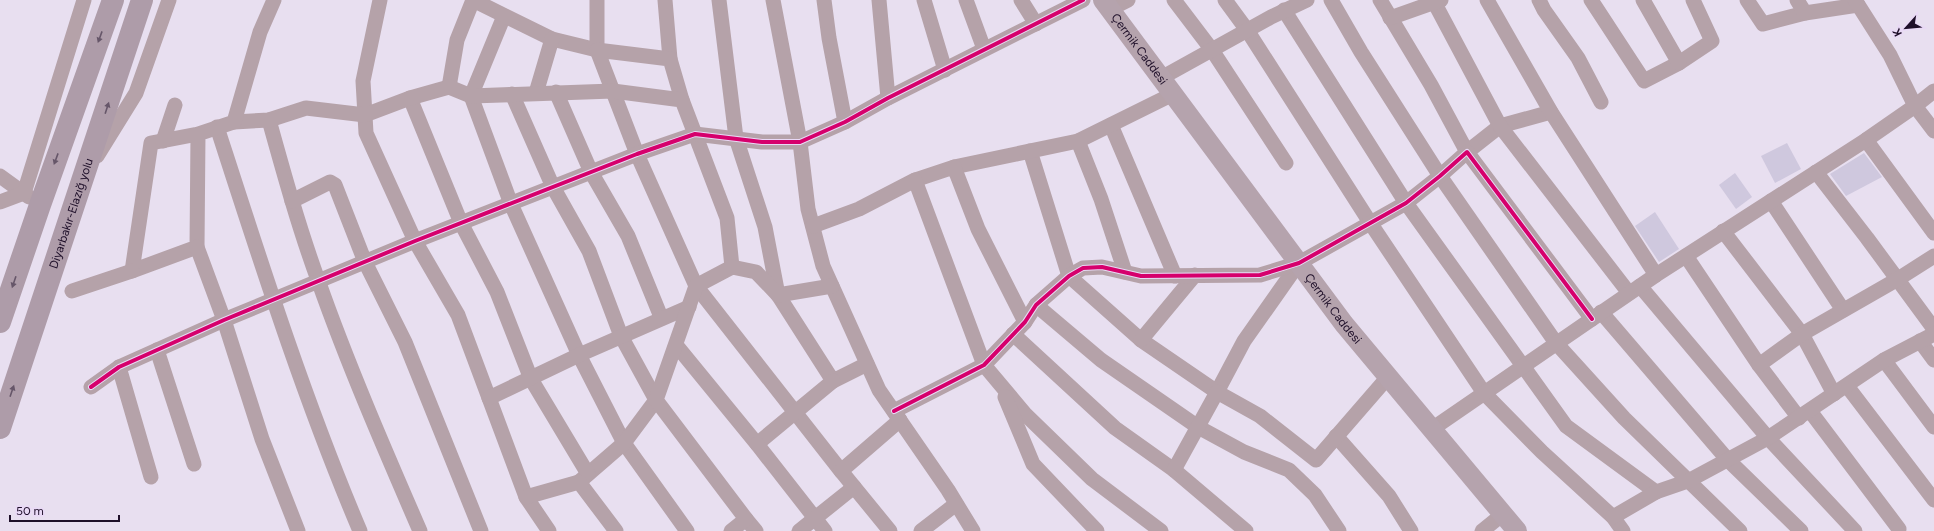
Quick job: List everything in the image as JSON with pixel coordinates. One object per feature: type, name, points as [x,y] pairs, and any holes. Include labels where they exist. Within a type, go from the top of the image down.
[{"type":"highway","points":[[0,322],[32,199],[113,0]]},
{"type":"highway","name":"Diyarbakır-Elazığ yolu","points":[[0,428],[85,176],[142,0]]},
{"type":"main road","name":"Çermik Caddesi","points":[[1107,4],[1344,324],[1517,531]]},
{"type":"street","points":[[32,199],[84,0]]},
{"type":"street","points":[[85,176],[136,93],[169,0]]},
{"type":"street","points":[[234,122],[260,32],[274,0]]},
{"type":"street","points":[[380,0],[363,81],[366,133],[415,241],[458,315],[526,497],[549,531]]},
{"type":"street","points":[[449,87],[457,40],[473,0],[552,39],[597,50],[670,59]]},
{"type":"street","points":[[597,0],[597,50],[637,154],[696,286],[841,472],[890,531]]},
{"type":"street","points":[[665,0],[670,59],[682,100],[728,218],[732,267]]},
{"type":"street","points":[[719,0],[736,138],[765,227],[778,295]]},
{"type":"street","points":[[773,0],[800,142],[808,209],[823,266],[879,390],[974,531]]},
{"type":"street","points":[[824,0],[829,38],[845,122]]},
{"type":"street","points":[[879,0],[888,98]]},
{"type":"street","points":[[924,0],[945,70]]},
{"type":"street","points":[[966,0],[984,49]]},
{"type":"street","points":[[1021,0],[1036,24]]},
{"type":"street","points":[[91,387],[119,367],[273,299],[415,241],[637,154],[695,134],[762,142],[800,142],[845,122],[888,98],[1082,0]]},
{"type":"street","points":[[1107,4],[1128,0]]},
{"type":"street","points":[[1174,0],[1212,50],[1286,163]]},
{"type":"street","points":[[1225,0],[1247,30],[1371,224],[1484,393],[1542,452],[1613,518],[1623,531]]},
{"type":"street","points":[[813,226],[859,208],[915,180],[954,167],[1078,141],[1111,125],[1167,86],[1212,50],[1284,10],[1307,0]]},
{"type":"street","points":[[1331,0],[1361,52],[1440,176],[1556,343],[1624,418],[1740,531]]},
{"type":"street","points":[[1380,0],[1431,85],[1466,152],[1597,316],[1727,459],[1801,531]]},
{"type":"street","points":[[1487,0],[1551,112],[1656,276]]},
{"type":"street","points":[[1539,0],[1551,21],[1578,58],[1601,102]]},
{"type":"street","points":[[1591,0],[1644,81],[1679,63],[1712,41],[1693,0]]},
{"type":"street","points":[[1643,0],[1679,63]]},
{"type":"street","points":[[1747,0],[1763,24],[1805,13],[1857,3],[1890,55],[1915,106],[1934,131]]},
{"type":"street","points":[[1797,0],[1805,13]]},
{"type":"street","points":[[1390,18],[1436,1],[1500,126],[1635,290],[1768,438],[1855,531]]},
{"type":"street","points":[[1284,10],[1406,203],[1522,367],[1566,426],[1656,492]]},
{"type":"street","points":[[504,16],[471,96],[511,204],[579,355],[624,443],[687,531]]},
{"type":"street","points":[[536,93],[552,39]]},
{"type":"street","points":[[132,271],[150,143],[198,134],[234,122],[269,120],[306,108],[365,114],[410,98],[449,87],[471,96],[613,91],[682,100]]},
{"type":"street","points":[[1432,429],[1556,343],[1723,231],[1866,140],[1934,91]]},
{"type":"street","points":[[556,92],[591,172],[628,236],[661,317]]},
{"type":"street","points":[[512,94],[553,187],[589,251],[621,336],[656,400],[756,531]]},
{"type":"street","points":[[410,98],[461,223],[497,292],[531,379],[584,478],[616,531]]},
{"type":"street","points":[[163,141],[175,105]]},
{"type":"street","points":[[841,472],[897,416],[984,365],[1025,322],[1036,305],[1069,276],[1083,268],[1102,267],[1141,276],[1260,275],[1299,263],[1406,203],[1440,176],[1466,152],[1500,126],[1551,112]]},
{"type":"street","points":[[269,120],[292,201],[318,281],[380,439],[420,531]]},
{"type":"street","points":[[1111,125],[1175,276]]},
{"type":"street","points":[[217,127],[273,299],[328,456],[360,531]]},
{"type":"street","points":[[198,134],[196,247],[224,320],[262,439],[298,531]]},
{"type":"street","points":[[1866,140],[1934,233]]},
{"type":"street","points":[[1078,141],[1101,199],[1125,272]]},
{"type":"street","points":[[1030,151],[1069,276],[1141,340],[1217,392],[1260,416],[1316,460],[1388,377]]},
{"type":"street","points":[[954,167],[978,229],[1025,322]]},
{"type":"street","points":[[1816,172],[1898,279],[1934,329]]},
{"type":"street","points":[[0,176],[32,199]]},
{"type":"street","points":[[915,180],[984,365],[1026,415],[1092,479],[1160,531]]},
{"type":"street","points":[[292,201],[330,182],[335,185],[365,262],[405,342],[482,531]]},
{"type":"street","points":[[0,202],[32,199]]},
{"type":"street","points":[[1771,201],[1844,310]]},
{"type":"street","points":[[1723,231],[1802,334],[1840,390],[1928,482],[1934,500]]},
{"type":"street","points":[[72,291],[132,271],[196,247]]},
{"type":"street","points":[[1686,256],[1759,364],[1805,415],[1899,529]]},
{"type":"street","points":[[1759,364],[1802,334],[1898,279],[1934,256]]},
{"type":"street","points":[[1174,470],[1244,341],[1299,263]]},
{"type":"street","points":[[526,497],[584,478],[624,443],[656,400],[696,286],[732,267],[756,272],[778,295],[833,381]]},
{"type":"street","points":[[1141,340],[1195,275]]},
{"type":"street","points":[[778,295],[832,286]]},
{"type":"street","points":[[1036,305],[1100,360],[1198,427],[1244,452],[1289,470],[1315,495],[1339,531]]},
{"type":"street","points":[[489,398],[661,317],[689,307]]},
{"type":"street","points":[[1013,334],[1115,428],[1174,470],[1246,531]]},
{"type":"street","points":[[1613,518],[1656,492],[1688,481],[1768,438],[1805,415],[1884,360],[1934,334]]},
{"type":"street","points":[[1920,341],[1934,360]]},
{"type":"street","points":[[676,345],[757,444],[824,531]]},
{"type":"street","points":[[157,350],[194,464]]},
{"type":"street","points":[[1884,360],[1934,427]]},
{"type":"street","points":[[757,444],[833,381],[867,364]]},
{"type":"street","points":[[119,367],[151,477]]},
{"type":"street","points":[[998,382],[1033,464],[1097,531]]},
{"type":"street","points":[[1336,436],[1389,496],[1411,531]]},
{"type":"street","points":[[799,531],[854,487]]},
{"type":"street","points":[[921,531],[956,504]]},
{"type":"street","points":[[1482,531],[1503,514]]},
{"type":"street","points":[[731,531],[746,519]]},
{"type":"building","points":[[1787,143],[1801,169],[1775,183],[1761,156]]},
{"type":"building","points":[[1864,153],[1882,177],[1846,196],[1830,174]]},
{"type":"building","points":[[1735,173],[1752,197],[1736,209],[1719,185]]},
{"type":"building","points":[[1655,212],[1679,249],[1659,262],[1635,226]]},
{"type":"cycle path","points":[[91,387],[119,367],[224,320],[415,241],[637,154],[695,134],[762,142],[800,142],[845,122],[888,98],[1083,0]]},
{"type":"cycle path","points":[[894,411],[984,365],[1025,322],[1036,305],[1069,276],[1083,268],[1102,267],[1141,276],[1260,275],[1299,263],[1406,203],[1467,152],[1592,319]]}]
